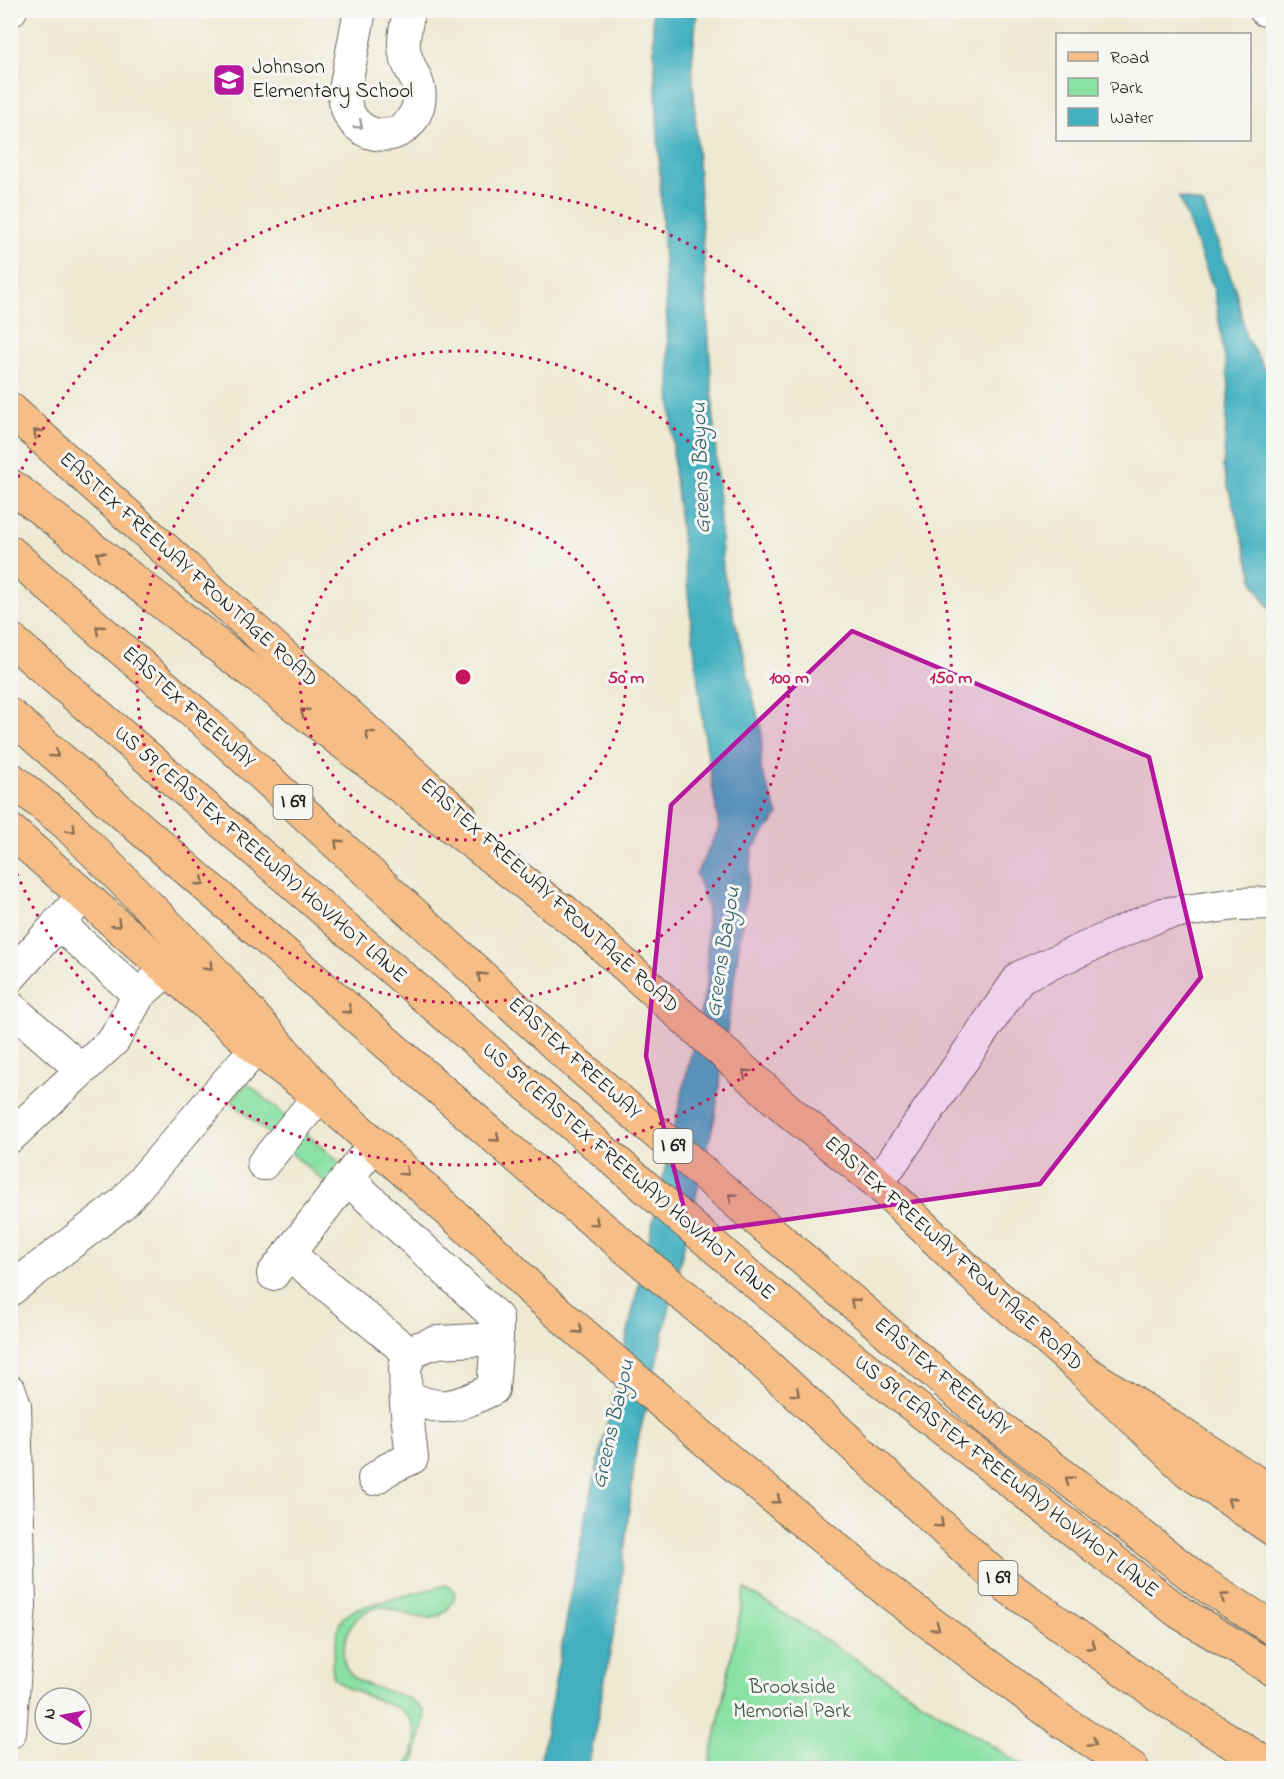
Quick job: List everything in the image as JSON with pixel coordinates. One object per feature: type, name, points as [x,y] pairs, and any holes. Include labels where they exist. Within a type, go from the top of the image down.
[{"type":"main road","name":"EASTEX FREEWAY FRONTAGE ROAD","points":[[10,409],[583,928],[790,1112],[878,1183],[977,1279],[1084,1371],[1274,1494]]},
{"type":"main road","points":[[10,485],[583,928]]},
{"type":"main road","name":"EASTEX FREEWAY","points":[[10,552],[202,718],[570,1058],[988,1419],[1199,1581],[1274,1629]]},
{"type":"main road","name":"US 59 (EASTEX FREEWAY) HOV/HOT LANE","points":[[10,639],[766,1291],[1179,1612],[1274,1670]]},
{"type":"main road","name":"I 69","points":[[10,715],[550,1185],[753,1353],[1004,1584],[1166,1700],[1272,1768]]},
{"type":"main road","points":[[10,778],[67,824],[214,972],[325,1100]]},
{"type":"main road","points":[[10,830],[256,1048],[325,1100],[499,1256],[534,1292],[732,1463],[890,1592],[1059,1719],[1132,1768]]},
{"type":"main road","points":[[1084,1371],[1188,1471],[1274,1530]]},
{"type":"street","points":[[360,10],[344,95],[345,105],[348,114],[361,128],[378,135],[388,134],[406,126],[417,110],[419,89],[406,59],[404,46],[409,10]]},
{"type":"street","points":[[1265,10],[1274,12]]},
{"type":"street","points":[[10,977],[84,895]]},
{"type":"street","points":[[878,1183],[1020,977],[1162,914],[1237,904],[1274,903]]},
{"type":"street","points":[[58,923],[139,995]]},
{"type":"street","points":[[10,1137],[114,1040],[139,995],[168,969]]},
{"type":"street","points":[[10,1007],[82,1070]]},
{"type":"street","points":[[10,1290],[123,1203],[256,1048]]},
{"type":"street","points":[[263,1164],[325,1100]]},
{"type":"street","points":[[374,1144],[281,1264],[411,1355]]},
{"type":"street","points":[[347,1178],[497,1318],[493,1389],[461,1404],[444,1407],[424,1404],[406,1396]]},
{"type":"street","points":[[374,1479],[388,1469],[412,1458],[405,1366],[411,1355],[419,1348],[437,1341],[497,1339]]},
{"type":"street","points":[[10,1390],[15,1405],[20,1605],[13,1662],[10,1732]]},
{"type":"highlighted area","points":[[852,631],[1149,757],[1201,977],[1040,1184],[690,1233],[646,1056],[671,805]]},
{"type":"green space","points":[[247,1083],[288,1118],[273,1138],[231,1101]]},
{"type":"green space","points":[[303,1131],[344,1167],[329,1186],[288,1150]]},
{"type":"green space","points":[[446,1585],[453,1589],[455,1597],[443,1613],[433,1618],[423,1618],[381,1607],[371,1609],[356,1619],[347,1635],[343,1655],[347,1669],[356,1679],[400,1695],[414,1702],[424,1711],[413,1768],[405,1768],[415,1745],[414,1729],[407,1715],[400,1709],[347,1688],[334,1678],[332,1667],[339,1624],[343,1618],[358,1608]]},
{"type":"green space","name":"Brookside Memorial Park","points":[[745,1589],[1027,1768],[709,1768]]},
{"type":"water","name":"Greens Bayou","points":[[652,11],[697,11],[692,64],[723,570],[762,734],[761,769],[778,815],[753,848],[715,1116],[636,1449],[617,1616],[588,1768],[539,1768],[585,1521],[707,983],[707,906],[696,874],[719,828],[703,725],[674,470]]},
{"type":"water","points":[[1179,197],[1203,204],[1236,291],[1246,337],[1273,383],[1273,614],[1255,585],[1223,468],[1229,385],[1214,290]]},
{"type":"place","name":"Johnson Elementary School","points":[[229,80]]}]
